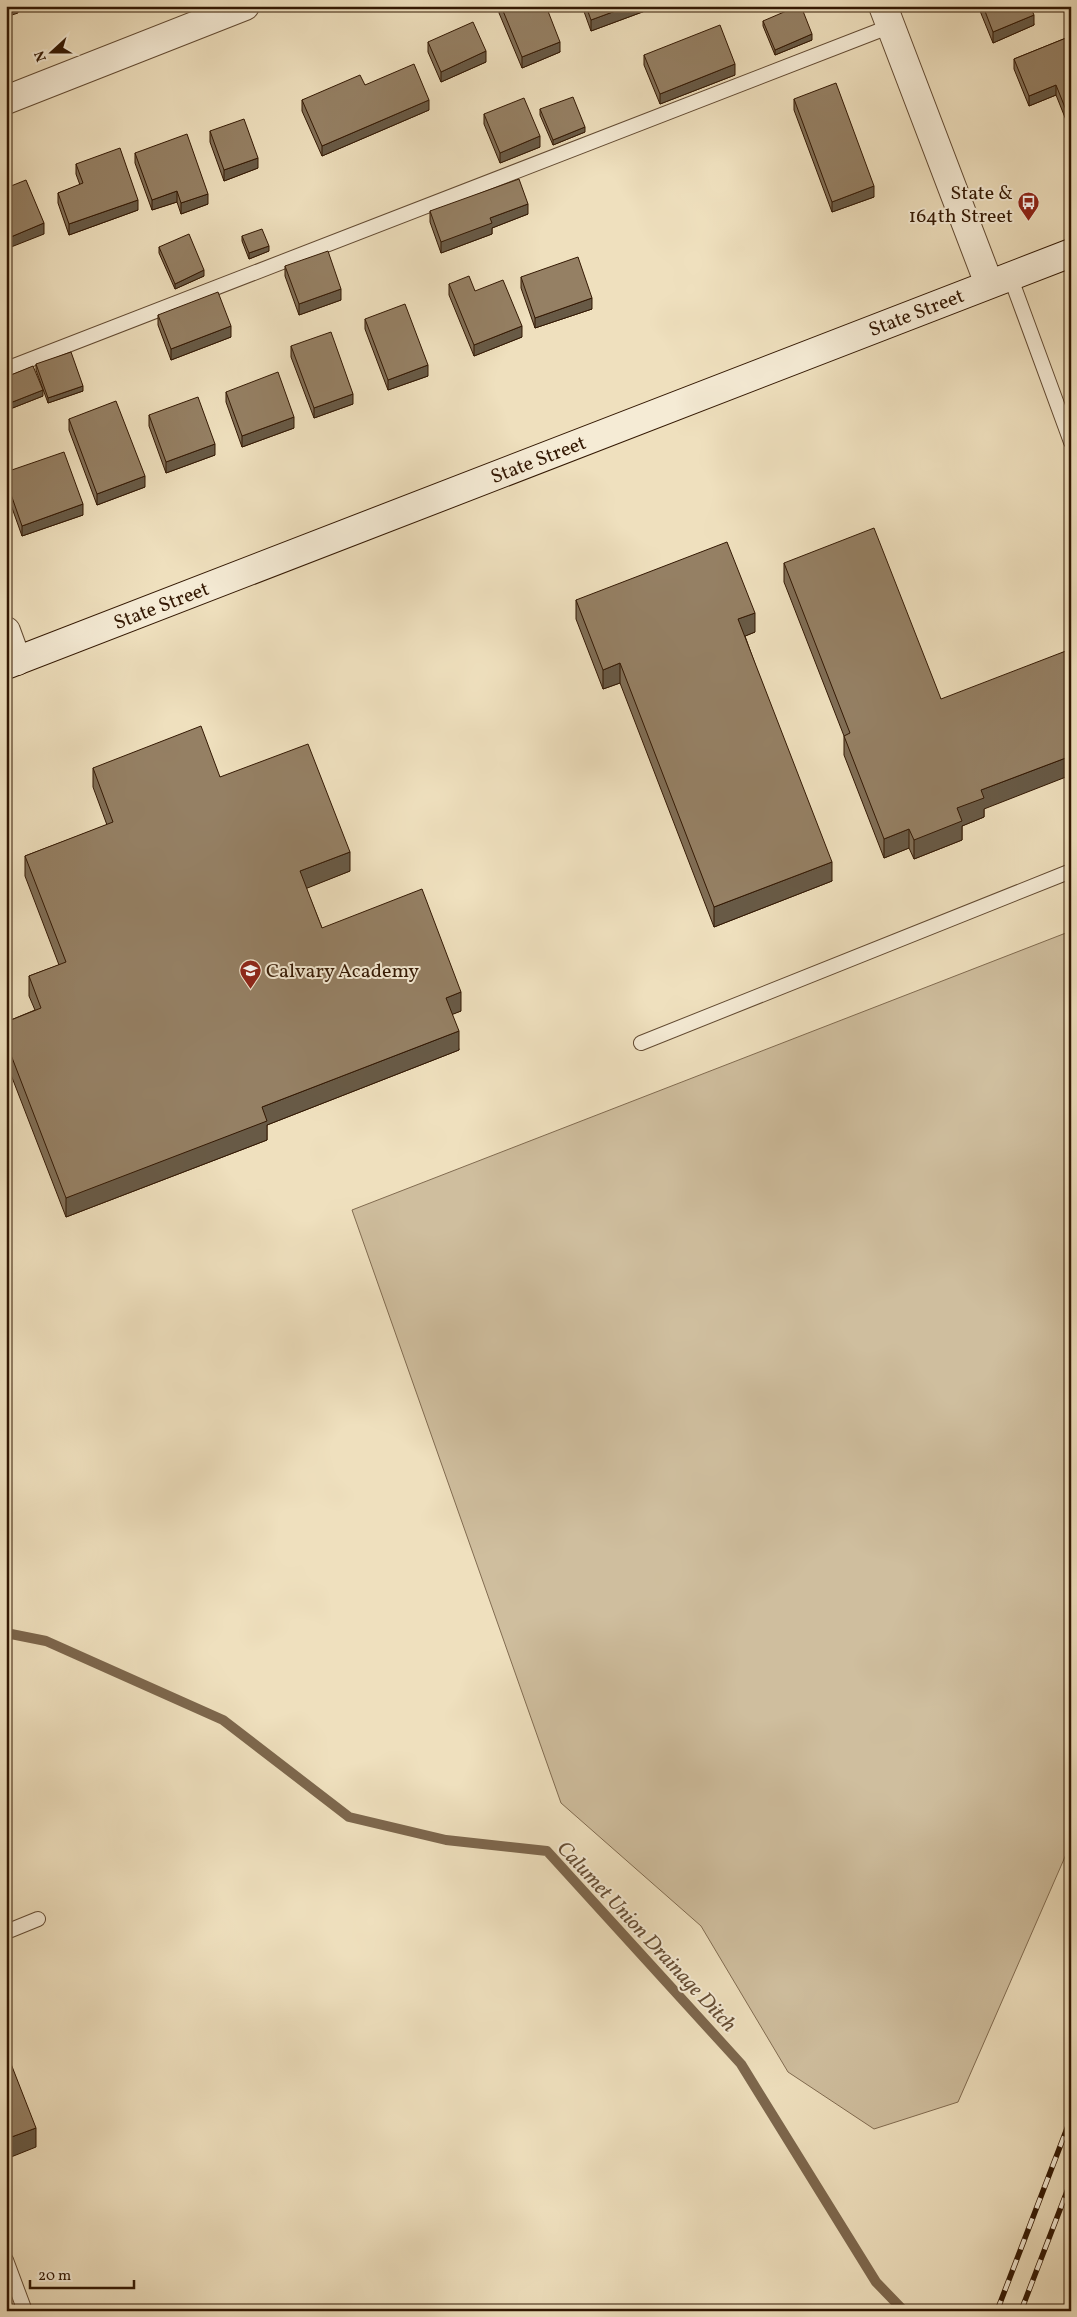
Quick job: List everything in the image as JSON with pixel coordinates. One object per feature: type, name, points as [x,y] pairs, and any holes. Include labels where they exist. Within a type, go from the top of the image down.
[{"type":"street","points":[[6,100],[245,6]]},
{"type":"street","points":[[887,16],[999,280]]},
{"type":"street","name":"State Street","points":[[12,663],[1071,253]]},
{"type":"street","points":[[6,631],[12,663]]},
{"type":"lane","points":[[6,369],[887,16]]},
{"type":"lane","points":[[999,280],[1071,442]]},
{"type":"lane","points":[[641,1043],[1071,871]]},
{"type":"lane","points":[[6,1932],[38,1919]]},
{"type":"lane","points":[[6,2260],[25,2311]]},
{"type":"shaded area","points":[[1071,931],[1071,1843],[958,2102],[874,2129],[788,2072],[701,1926],[561,1803],[352,1210]]},
{"type":"building","points":[[501,6],[546,6],[560,42],[522,57]]},
{"type":"building","points":[[586,6],[629,6],[591,20]]},
{"type":"building","points":[[801,6],[812,34],[775,50],[763,21]]},
{"type":"building","points":[[983,6],[1030,6],[1034,15],[993,32]]},
{"type":"building","points":[[473,22],[486,51],[441,72],[428,42]]},
{"type":"building","points":[[720,25],[735,64],[660,94],[644,55]]},
{"type":"building","points":[[1071,36],[1070,120],[1056,85],[1029,96],[1014,59]]},
{"type":"building","points":[[414,64],[429,100],[322,146],[302,100],[360,75],[365,85]]},
{"type":"building","points":[[836,83],[874,186],[832,202],[794,99]]},
{"type":"building","points":[[573,97],[585,127],[553,140],[540,109]]},
{"type":"building","points":[[524,98],[540,136],[500,153],[484,114]]},
{"type":"building","points":[[244,119],[258,158],[224,170],[210,131]]},
{"type":"building","points":[[187,134],[208,194],[181,203],[177,191],[152,200],[135,153]]},
{"type":"building","points":[[120,148],[138,200],[69,224],[58,193],[83,183],[76,164]]},
{"type":"building","points":[[519,179],[528,204],[490,218],[492,223],[441,242],[430,211]]},
{"type":"building","points":[[26,180],[44,223],[6,239],[6,188]]},
{"type":"building","points":[[262,229],[269,246],[249,253],[242,236]]},
{"type":"building","points":[[189,234],[204,270],[175,284],[159,247]]},
{"type":"building","points":[[328,251],[341,289],[299,304],[285,266]]},
{"type":"building","points":[[578,257],[592,298],[535,318],[521,277]]},
{"type":"building","points":[[469,276],[475,291],[503,280],[522,326],[474,345],[449,284]]},
{"type":"building","points":[[218,292],[231,326],[171,349],[158,315]]},
{"type":"building","points":[[405,304],[428,365],[388,380],[365,319]]},
{"type":"building","points":[[331,332],[353,394],[314,408],[291,346]]},
{"type":"building","points":[[71,352],[83,386],[48,398],[36,364]]},
{"type":"building","points":[[33,366],[43,390],[10,403],[6,395],[6,377]]},
{"type":"building","points":[[278,372],[294,417],[242,436],[226,392]]},
{"type":"building","points":[[198,397],[215,444],[166,462],[149,415]]},
{"type":"building","points":[[116,401],[145,476],[97,494],[69,419]]},
{"type":"building","points":[[64,452],[83,504],[22,526],[6,480],[6,472]]},
{"type":"building","points":[[874,528],[941,699],[1071,649],[1071,756],[981,790],[984,798],[957,808],[962,821],[914,840],[909,829],[884,839],[844,736],[850,733],[784,563]]},
{"type":"building","points":[[727,542],[755,613],[738,619],[832,862],[714,907],[620,663],[603,670],[576,600]]},
{"type":"building","name":"Calvary Academy","points":[[201,726],[220,777],[308,744],[350,852],[300,871],[322,928],[422,889],[461,992],[446,998],[459,1031],[262,1107],[267,1121],[66,1198],[6,1042],[6,1022],[41,1008],[29,976],[66,962],[25,856],[113,822],[93,768]]},
{"type":"building","points":[[6,2051],[36,2128],[6,2139]]},
{"type":"waterway","name":"Calumet Union Drainage Ditch","points":[[6,1633],[46,1641],[223,1720],[349,1817],[446,1840],[547,1851],[741,2064],[876,2282],[904,2311]]},
{"type":"railway","points":[[997,2311],[1071,2118]]},
{"type":"railway","points":[[1021,2311],[1071,2181]]},
{"type":"place","name":"State & 164th Street","points":[[1029,222]]},
{"type":"place","name":"Calvary Academy","points":[[250,989]]}]
